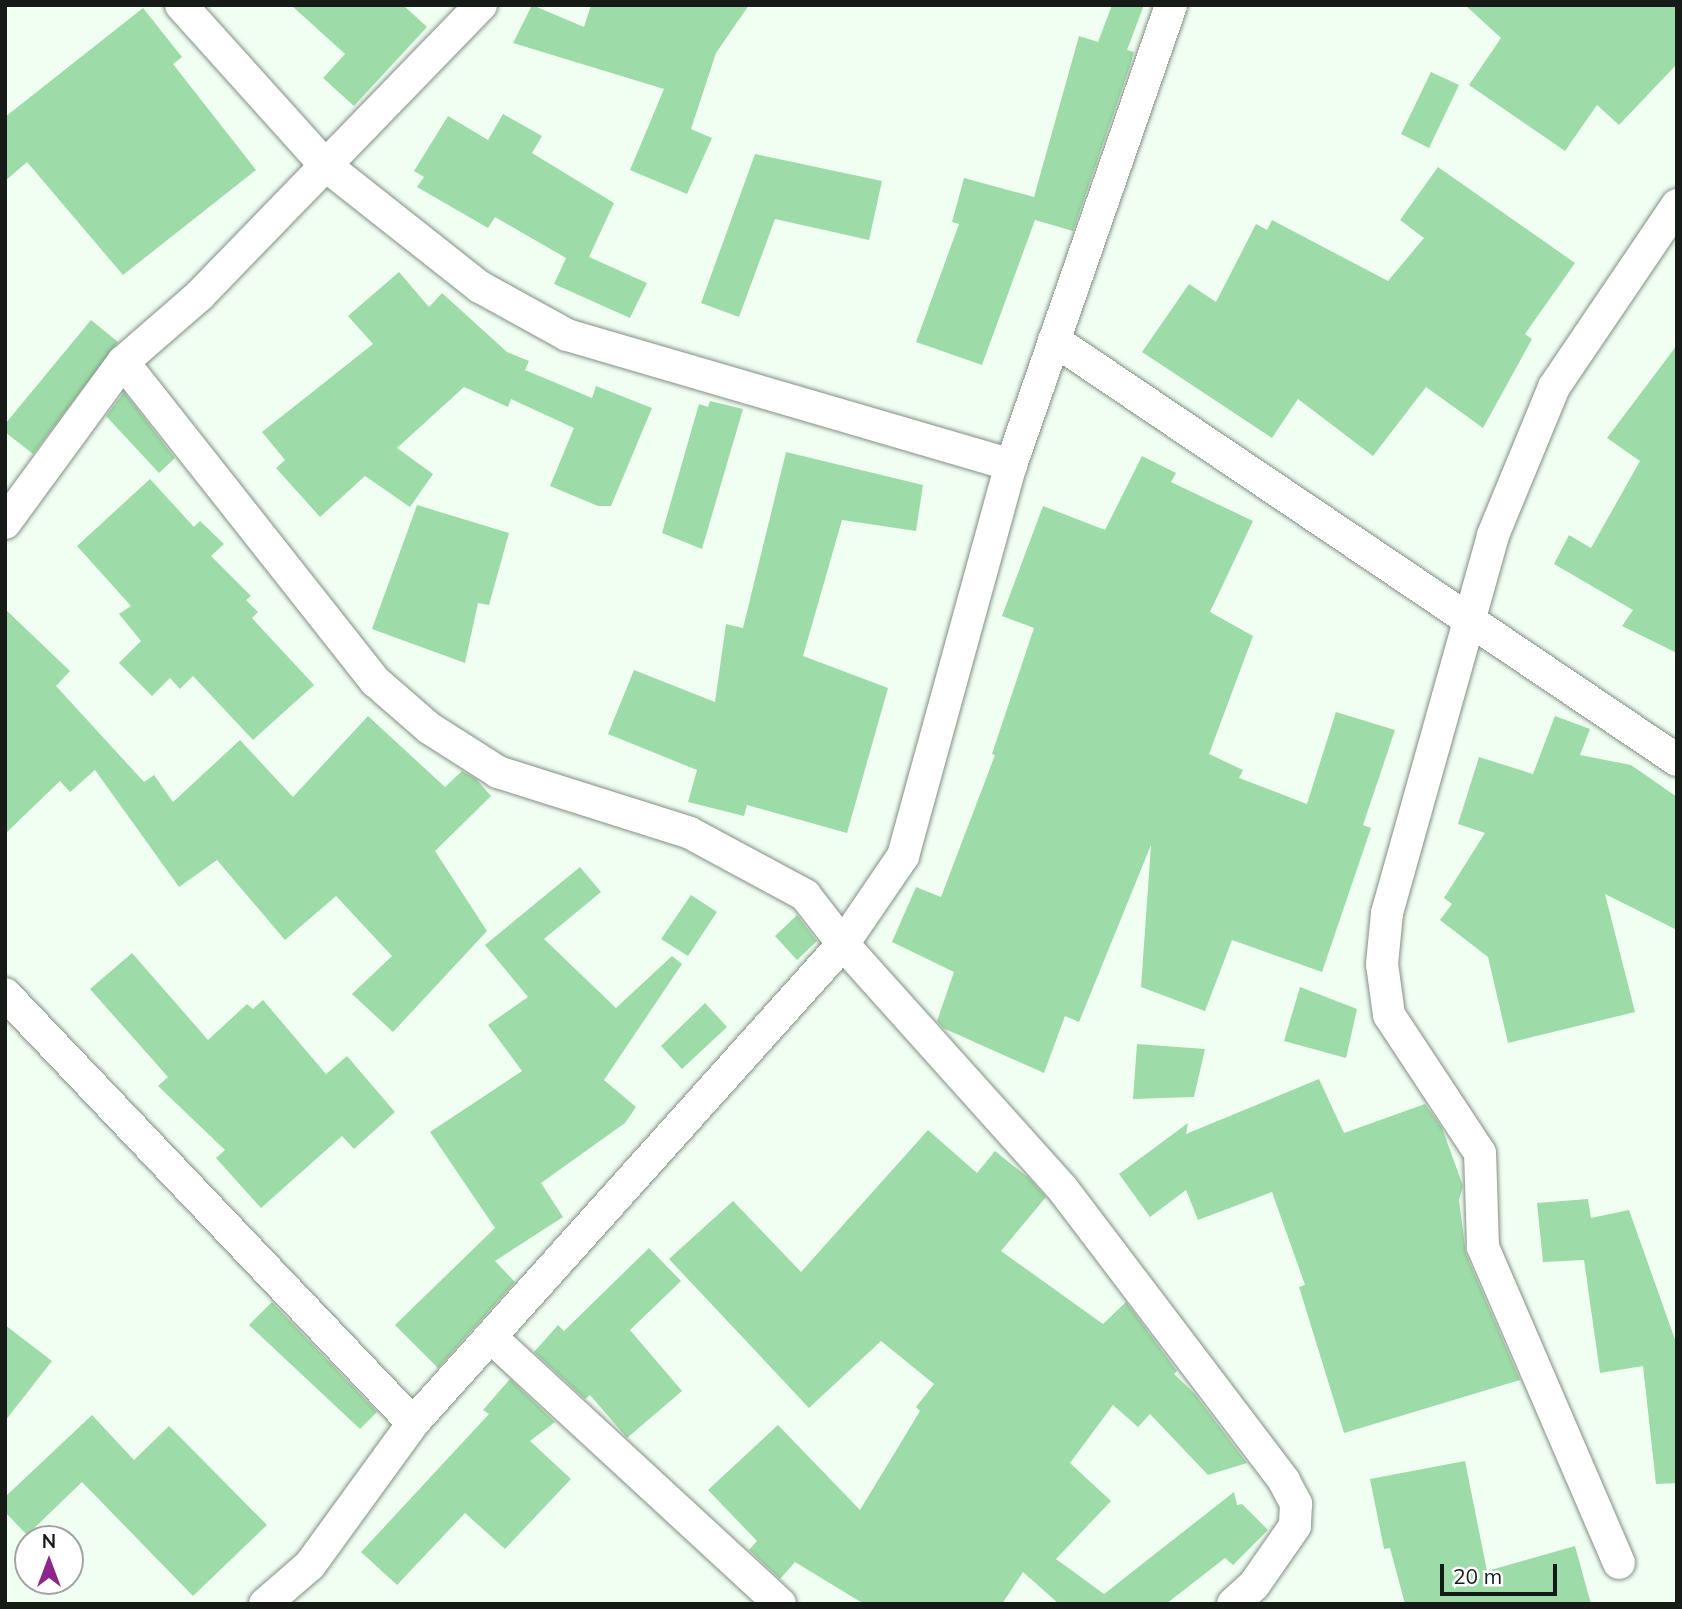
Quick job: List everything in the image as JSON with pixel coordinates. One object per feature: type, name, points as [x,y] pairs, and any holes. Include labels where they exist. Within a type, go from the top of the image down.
[{"type":"street","points":[[181,5],[324,164],[480,287],[567,335],[1011,465]]},
{"type":"street","points":[[5,523],[16,481],[123,362],[200,295],[324,164],[481,5]]},
{"type":"street","points":[[265,1604],[310,1565],[413,1423],[844,944],[903,856],[1011,465],[1171,5]]},
{"type":"street","points":[[1619,1563],[1483,1247],[1480,1153],[1389,1015],[1382,964],[1387,913],[1493,535],[1554,387],[1677,205]]},
{"type":"street","points":[[1054,340],[1677,760]]},
{"type":"street","points":[[123,362],[376,681],[429,728],[498,772],[690,833],[806,895],[844,944],[1062,1188],[1284,1480],[1296,1504],[1295,1526],[1254,1585],[1234,1604]]},
{"type":"street","points":[[5,994],[413,1423]]},
{"type":"street","points":[[492,1338],[780,1604]]},
{"type":"building","points":[[291,5],[403,5],[427,27],[354,106],[323,78],[345,54]]},
{"type":"building","points":[[532,5],[584,27],[591,5],[749,5],[716,53],[691,129],[712,138],[687,194],[630,170],[664,89],[513,43]]},
{"type":"building","points":[[1112,5],[1144,5],[1127,50],[1134,52],[1131,63],[1073,231],[1035,220],[982,365],[916,342],[959,224],[952,222],[964,178],[1034,197],[1079,36],[1098,42]]},
{"type":"building","points":[[1465,5],[1677,5],[1677,64],[1619,125],[1597,105],[1565,151],[1469,85],[1501,38]]},
{"type":"building","points":[[143,8],[182,57],[173,64],[256,170],[123,275],[27,162],[5,181],[5,117]]},
{"type":"building","points":[[1431,72],[1459,85],[1429,148],[1401,134]]},
{"type":"building","points":[[503,114],[542,136],[532,153],[614,203],[589,257],[647,283],[630,318],[554,284],[566,258],[495,217],[488,228],[417,187],[424,177],[414,171],[448,116],[488,140]]},
{"type":"building","points":[[755,154],[882,181],[869,240],[775,219],[739,317],[701,303]]},
{"type":"building","points":[[1438,167],[1575,263],[1525,334],[1532,339],[1483,428],[1426,387],[1373,456],[1298,399],[1272,438],[1142,352],[1189,284],[1216,302],[1256,224],[1267,230],[1272,220],[1388,281],[1424,238],[1400,220]]},
{"type":"building","points":[[399,272],[429,307],[442,293],[507,352],[529,361],[525,370],[592,398],[596,386],[652,408],[611,506],[598,506],[550,486],[574,428],[511,399],[508,407],[464,387],[397,448],[433,474],[410,507],[365,476],[320,517],[276,468],[285,460],[262,432],[373,344],[348,316]]},
{"type":"building","points":[[91,320],[118,342],[33,454],[5,432],[5,424]]},
{"type":"building","points":[[1677,345],[1677,653],[1622,626],[1633,610],[1554,564],[1569,535],[1591,548],[1640,461],[1607,438]]},
{"type":"building","points":[[124,392],[175,458],[159,473],[106,416]]},
{"type":"building","points":[[710,401],[743,409],[702,549],[662,533],[699,404],[708,407]]},
{"type":"building","points":[[786,452],[923,485],[916,531],[842,520],[803,656],[888,688],[847,833],[747,805],[744,816],[688,802],[697,770],[608,734],[634,670],[715,702],[726,624],[743,628]]},
{"type":"building","points":[[1142,456],[1176,473],[1171,482],[1253,521],[1210,612],[1253,636],[1209,754],[1243,770],[1239,778],[1307,804],[1336,712],[1395,730],[1363,825],[1371,828],[1322,972],[1232,940],[1205,1011],[1141,987],[1151,845],[1079,1022],[1065,1016],[1044,1073],[943,1028],[937,1021],[954,972],[892,942],[916,887],[941,897],[995,755],[992,754],[1034,628],[1002,616],[1043,506],[1105,530]]},
{"type":"building","points":[[150,479],[194,527],[200,521],[224,544],[211,556],[251,596],[246,600],[258,612],[252,618],[314,685],[253,740],[193,676],[180,689],[170,678],[152,696],[119,663],[141,641],[119,614],[131,606],[77,546]]},
{"type":"building","points":[[417,505],[509,533],[489,605],[478,603],[465,663],[372,629]]},
{"type":"building","points":[[5,609],[70,671],[56,686],[144,782],[154,775],[173,802],[240,740],[293,797],[368,716],[445,787],[462,771],[476,779],[491,796],[435,851],[487,931],[393,1032],[352,994],[392,956],[336,896],[285,940],[217,860],[179,887],[95,770],[70,792],[60,781],[5,834]]},
{"type":"building","points":[[1555,716],[1590,729],[1580,755],[1631,765],[1677,797],[1677,930],[1605,894],[1635,1012],[1508,1043],[1488,957],[1440,920],[1452,904],[1444,898],[1485,833],[1458,824],[1479,757],[1533,774]]},
{"type":"building","points":[[580,867],[601,892],[544,939],[616,1008],[672,956],[682,964],[604,1080],[636,1107],[625,1123],[541,1183],[563,1217],[495,1261],[515,1282],[438,1368],[395,1325],[495,1228],[430,1132],[522,1071],[488,1025],[528,997],[485,945]]},
{"type":"building","points":[[691,895],[717,912],[688,956],[661,939]]},
{"type":"building","points":[[797,915],[817,941],[797,960],[775,936]]},
{"type":"building","points":[[132,953],[208,1040],[247,1004],[253,1009],[263,1000],[326,1074],[347,1056],[395,1112],[354,1149],[342,1136],[261,1208],[216,1158],[225,1150],[158,1086],[168,1077],[90,989]]},
{"type":"building","points":[[1300,987],[1357,1009],[1346,1058],[1284,1041]]},
{"type":"building","points":[[705,1003],[727,1027],[682,1069],[661,1046]]},
{"type":"building","points":[[1137,1044],[1205,1049],[1194,1097],[1133,1099]]},
{"type":"building","points":[[1319,1079],[1344,1133],[1425,1104],[1442,1128],[1463,1186],[1459,1200],[1466,1254],[1520,1380],[1344,1433],[1299,1287],[1305,1285],[1272,1192],[1198,1220],[1186,1190],[1150,1217],[1119,1174],[1188,1123],[1186,1134]]},
{"type":"building","points":[[928,1130],[977,1173],[995,1151],[1030,1179],[1046,1197],[1001,1251],[1103,1324],[1126,1302],[1177,1371],[1174,1374],[1194,1393],[1247,1463],[1208,1475],[1150,1414],[1138,1427],[1113,1405],[1070,1463],[1111,1501],[1056,1559],[1104,1594],[1234,1492],[1237,1505],[1242,1504],[1268,1530],[1233,1565],[1225,1558],[1166,1604],[1059,1604],[1023,1572],[1002,1604],[864,1604],[795,1562],[780,1579],[749,1550],[757,1541],[708,1490],[778,1425],[860,1510],[920,1411],[916,1407],[934,1384],[881,1341],[809,1408],[669,1259],[733,1201],[801,1272]]},
{"type":"building","points":[[1588,1199],[1591,1218],[1629,1210],[1677,1345],[1677,1483],[1656,1484],[1643,1366],[1600,1373],[1584,1260],[1543,1262],[1537,1203]]},
{"type":"building","points":[[649,1248],[681,1281],[630,1330],[682,1391],[627,1438],[590,1395],[585,1399],[534,1352],[558,1325],[564,1331]]},
{"type":"building","points":[[272,1302],[377,1412],[360,1429],[249,1325]]},
{"type":"building","points":[[5,1325],[52,1361],[5,1421]]},
{"type":"building","points":[[510,1379],[555,1422],[530,1441],[571,1479],[505,1549],[465,1513],[397,1585],[361,1552],[489,1414],[483,1410]]},
{"type":"building","points":[[92,1415],[134,1460],[169,1426],[267,1525],[193,1596],[82,1482],[37,1525],[17,1525],[5,1512],[5,1497]]},
{"type":"building","points":[[1465,1461],[1487,1571],[1575,1546],[1591,1604],[1405,1604],[1390,1548],[1384,1549],[1370,1479]]}]
